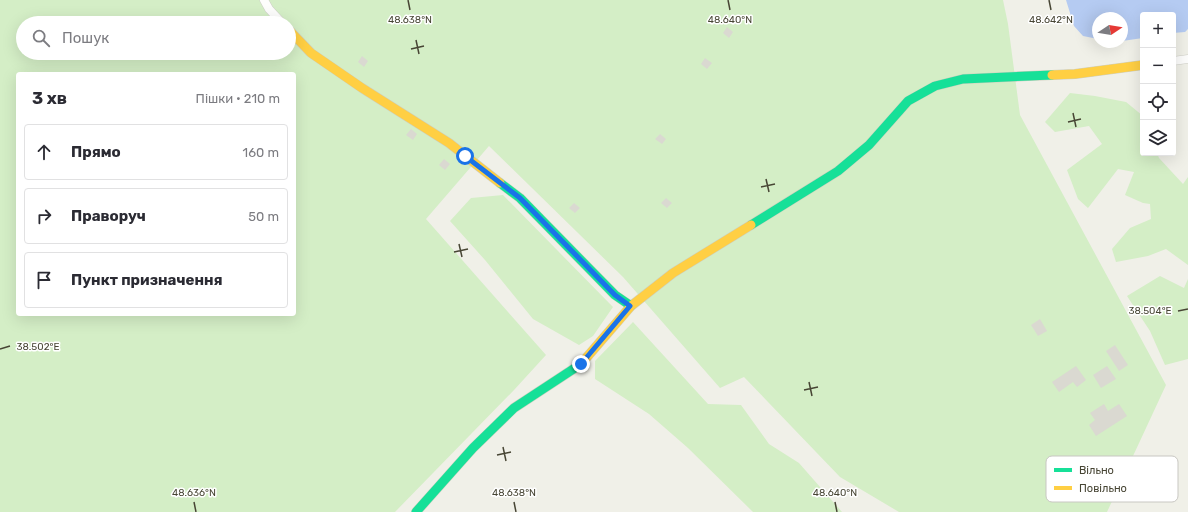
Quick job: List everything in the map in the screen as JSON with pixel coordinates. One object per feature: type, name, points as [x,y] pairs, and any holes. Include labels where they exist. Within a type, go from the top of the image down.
[{"type":"street","points":[[264,0],[276,16]]},
{"type":"street","points":[[296,37],[311,52],[362,88],[449,143],[520,198],[615,295],[630,306]]},
{"type":"street","points":[[1176,61],[1188,59]]},
{"type":"street","points":[[416,512],[473,448],[514,408],[581,364],[630,306],[673,274],[838,171],[869,145],[908,101],[935,86],[963,79],[1075,74],[1140,65]]},
{"type":"green space","points":[[0,0],[1003,0],[1008,24],[1020,115],[1166,385],[1133,456],[1046,456],[1046,502],[1112,502],[1107,512],[899,512],[840,477],[744,377],[720,388],[623,277],[489,146],[426,219],[546,355],[395,512],[0,512]]},
{"type":"green space","points":[[1070,93],[1126,102],[1140,114],[1140,156],[1158,156],[1183,184],[1188,177],[1188,265],[1166,249],[1148,256],[1116,262],[1112,249],[1130,228],[1151,219],[1150,204],[1143,203],[1125,195],[1134,172],[1118,169],[1088,208],[1078,199],[1067,170],[1102,144],[1089,126],[1055,132],[1045,122]]},
{"type":"green space","points":[[503,195],[613,307],[593,336],[579,345],[533,319],[485,260],[450,221],[471,198]]},
{"type":"green space","points":[[1160,276],[1184,288],[1188,279],[1188,359],[1165,365],[1150,331],[1127,296]]},
{"type":"green space","points":[[633,322],[708,404],[741,405],[769,444],[799,463],[842,512],[753,512],[688,448],[649,414],[595,379],[595,361]]},
{"type":"water","points":[[1066,0],[1188,0],[1188,29],[1185,32],[1176,33],[1176,12],[1140,12],[1140,38],[1128,40],[1128,12],[1092,12],[1092,38],[1083,36],[1074,26]]},
{"type":"building","points":[[727,27],[733,32],[729,38],[723,33]]},
{"type":"building","points":[[362,56],[368,61],[364,67],[358,62]]},
{"type":"building","points":[[705,58],[712,63],[707,69],[701,64]]},
{"type":"building","points":[[411,129],[417,134],[413,140],[406,135]]},
{"type":"building","points":[[660,134],[666,139],[662,144],[655,139]]},
{"type":"building","points":[[444,159],[450,164],[445,170],[439,165]]},
{"type":"building","points":[[666,198],[672,203],[667,208],[661,203]]},
{"type":"building","points":[[574,203],[580,208],[575,213],[569,208]]},
{"type":"building","points":[[1040,319],[1047,331],[1038,336],[1031,325]]},
{"type":"building","points":[[1115,345],[1128,365],[1119,371],[1106,351]]},
{"type":"building","points":[[1076,366],[1086,380],[1077,387],[1073,382],[1059,392],[1052,382]]},
{"type":"building","points":[[1107,366],[1116,379],[1101,388],[1093,375]]},
{"type":"building","points":[[1104,404],[1108,411],[1119,404],[1127,416],[1096,436],[1089,425],[1095,420],[1090,413]]},
{"type":"traffic: fast","points":[[751,225],[838,171],[869,145],[908,101],[935,86],[963,79],[1052,75]]},
{"type":"traffic: fast","points":[[500,183],[520,198],[615,295],[631,306]]},
{"type":"traffic: fast","points":[[416,512],[473,448],[514,408],[581,364]]},
{"type":"traffic: slow","points":[[296,37],[311,53],[362,88],[449,143],[500,183]]},
{"type":"traffic: slow","points":[[1052,75],[1075,74],[1140,65]]},
{"type":"traffic: slow","points":[[581,364],[631,306],[673,273],[751,225]]},
{"type":"route","points":[[465,156],[520,198],[615,295],[630,306],[581,364]]}]
